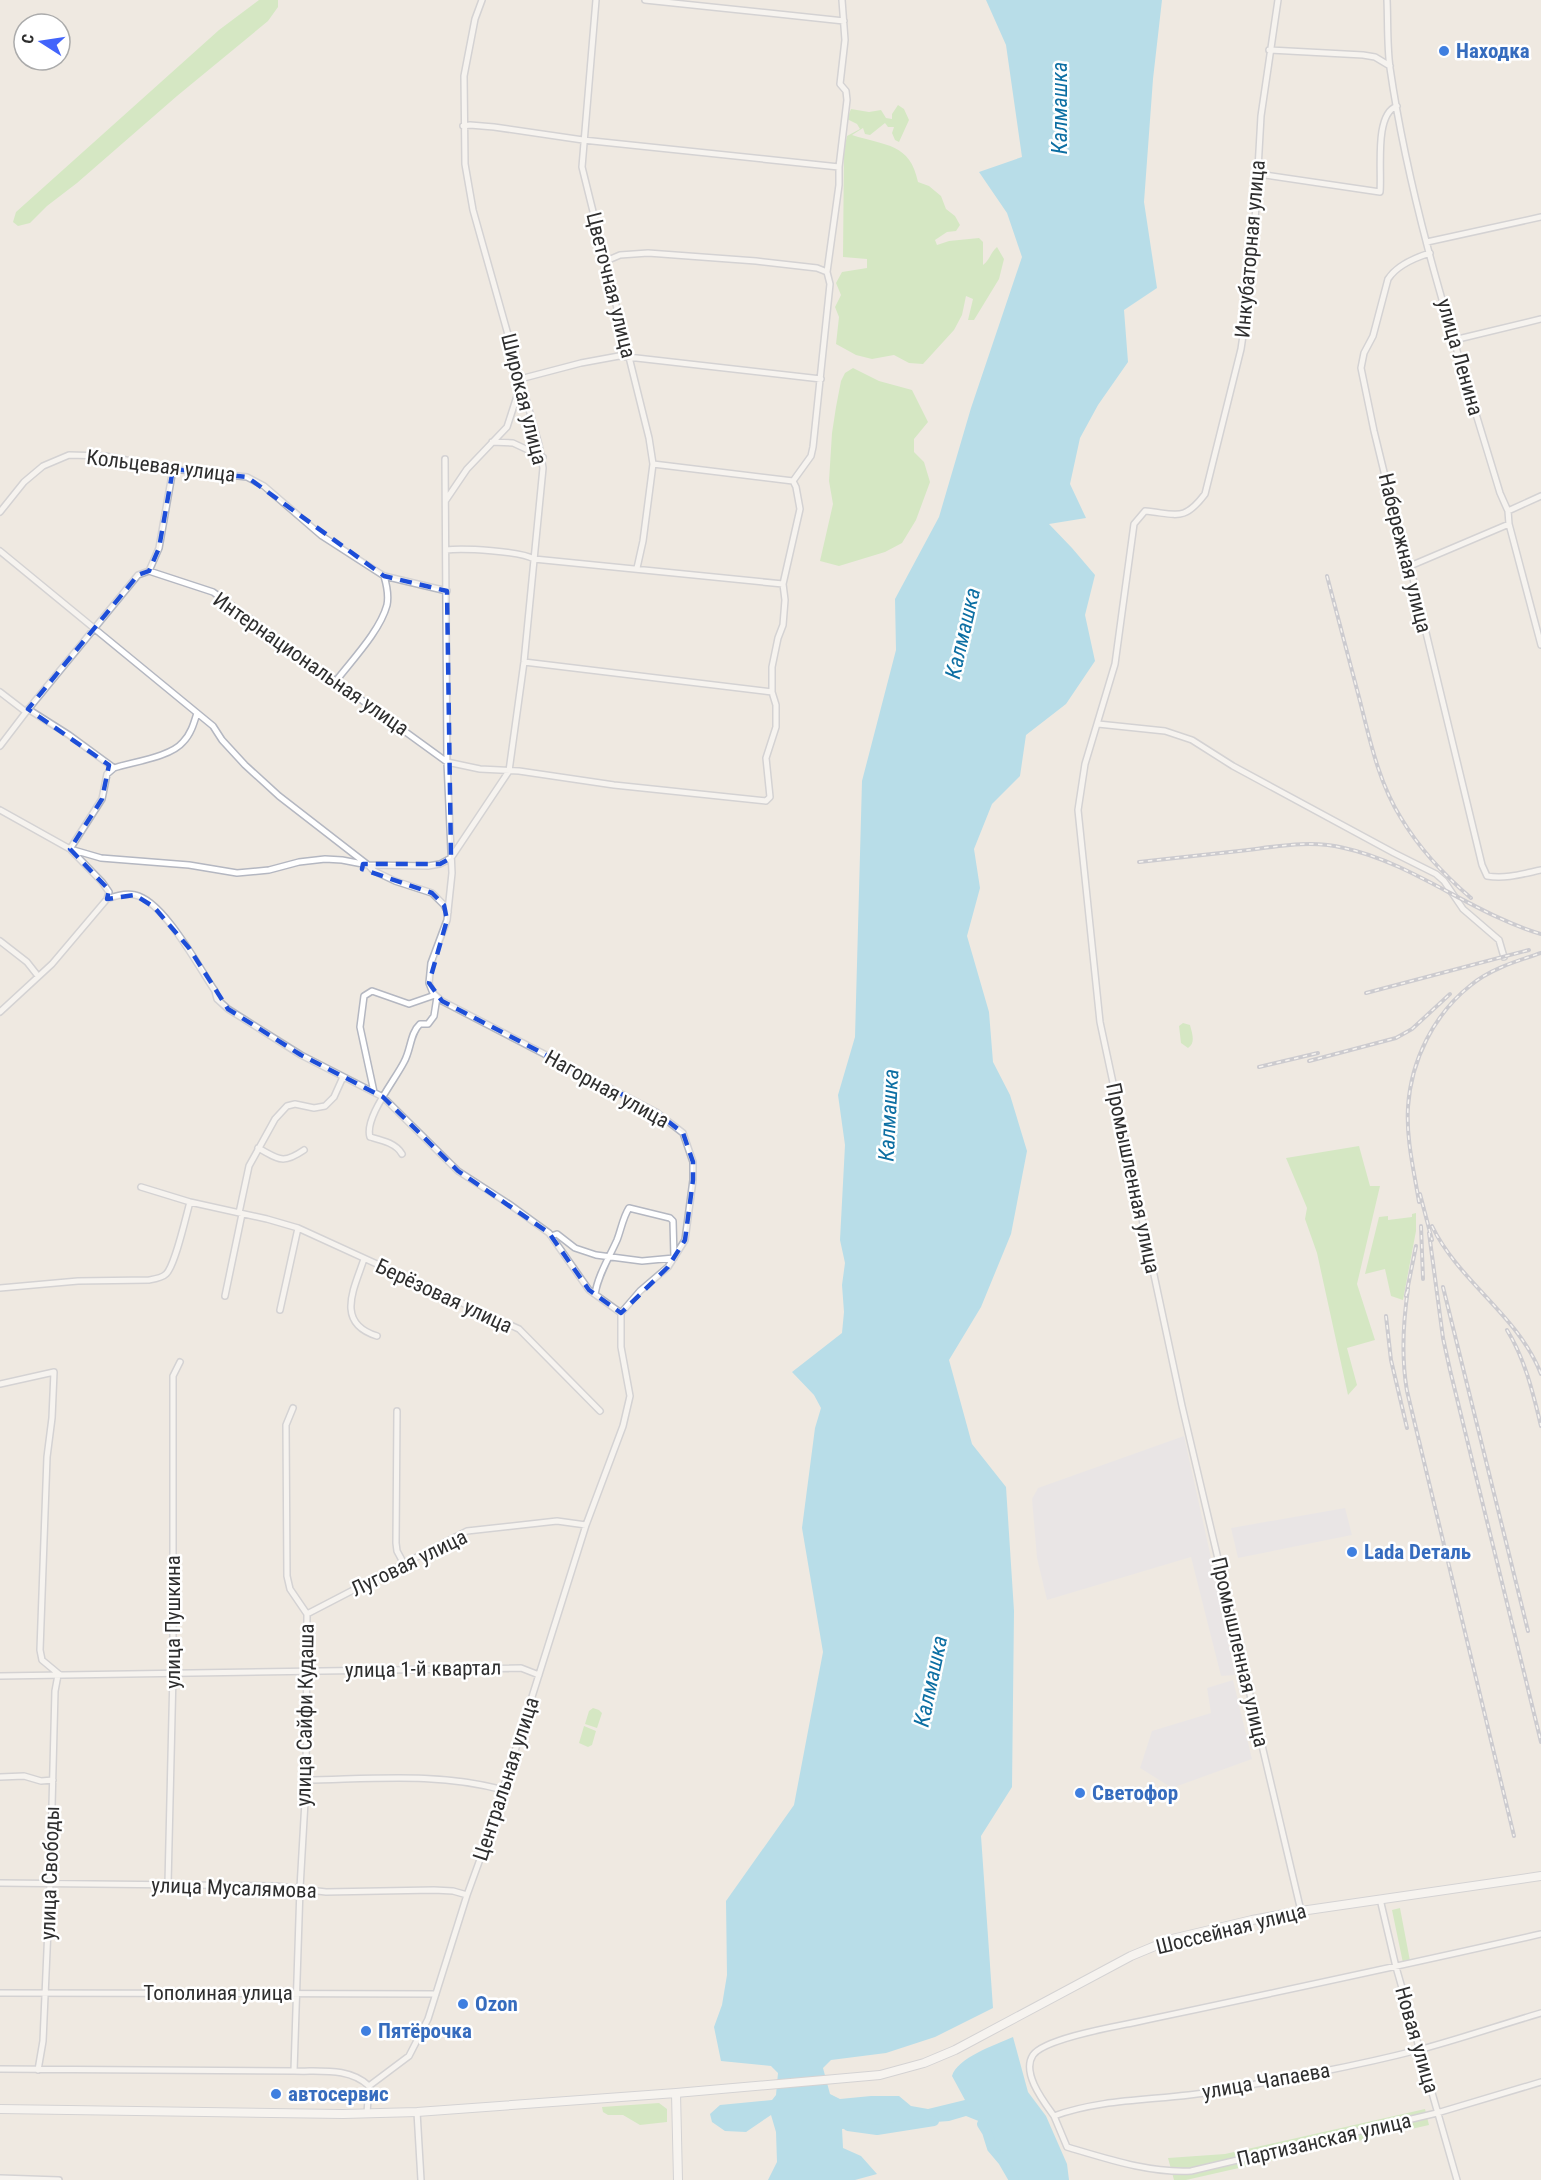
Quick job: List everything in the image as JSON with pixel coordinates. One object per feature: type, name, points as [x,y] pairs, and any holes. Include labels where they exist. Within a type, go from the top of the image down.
[{"type":"main road","name":"Шоссейная улица","points":[[0,2109],[417,2112],[676,2093],[892,2073],[931,2061],[978,2039],[1131,1956],[1172,1939],[1301,1911],[1541,1876]]},
{"type":"main road","points":[[676,2093],[678,2180]]},
{"type":"street","name":"Широкая улица","points":[[451,858],[509,771],[524,662],[543,458],[473,210],[465,164],[464,76],[467,52],[482,0]]},
{"type":"street","name":"Цветочная улица","points":[[596,0],[582,167],[650,438],[653,464],[643,541],[637,568]]},
{"type":"street","points":[[645,0],[844,21]]},
{"type":"street","points":[[793,481],[811,456],[821,379],[830,284],[827,272],[839,185],[847,100],[846,91],[840,84],[844,62],[842,0]]},
{"type":"street","name":"Инкубаторная улица","points":[[1205,494],[1241,348],[1252,274],[1261,116],[1278,0]]},
{"type":"street","name":"улица Ленина","points":[[1387,0],[1390,66],[1406,155],[1427,243],[1500,493],[1508,511],[1509,524],[1541,645]]},
{"type":"street","points":[[1269,50],[1363,55],[1375,57],[1390,66]]},
{"type":"street","points":[[1258,174],[1380,192],[1381,132],[1389,108],[1397,106]]},
{"type":"street","points":[[463,126],[494,127],[583,140],[839,167]]},
{"type":"street","points":[[1427,243],[1541,217]]},
{"type":"street","points":[[606,261],[620,255],[648,253],[756,261],[816,268],[827,272]]},
{"type":"street","name":"Набережная улица","points":[[1430,253],[1406,262],[1393,271],[1388,279],[1373,336],[1364,353],[1361,368],[1390,498],[1410,566],[1482,866],[1487,876],[1509,877],[1541,870]]},
{"type":"street","points":[[1454,340],[1541,319]]},
{"type":"street","points":[[520,379],[581,363],[620,356],[821,379]]},
{"type":"street","points":[[446,501],[467,469],[507,427],[522,386]]},
{"type":"street","points":[[492,442],[513,443],[543,458]]},
{"type":"street","name":"Кольцевая улица","points":[[0,512],[24,482],[43,466],[69,455],[105,456],[173,469],[247,477],[264,486],[322,536],[384,576],[447,591]]},
{"type":"street","points":[[402,1154],[399,1149],[370,1137],[368,1134],[383,1097],[405,1061],[415,1029],[420,1024],[428,1024],[434,1016],[438,998],[429,983],[429,973],[448,912],[451,858],[447,762],[445,459]]},
{"type":"street","points":[[653,464],[793,481]]},
{"type":"street","points":[[0,746],[138,575],[148,571],[159,548],[173,469]]},
{"type":"street","points":[[447,762],[480,769],[614,785],[765,801],[770,797],[766,758],[776,727],[776,705],[772,692],[774,653],[783,625],[785,600],[783,584],[800,509],[793,481]]},
{"type":"street","name":"Промышленная улица","points":[[1205,494],[1194,509],[1184,514],[1145,511],[1134,524],[1115,664],[1085,764],[1078,810],[1100,1022],[1182,1406],[1301,1911]]},
{"type":"street","points":[[1508,511],[1541,496]]},
{"type":"street","points":[[1410,566],[1509,524]]},
{"type":"street","points":[[446,550],[520,554],[534,559],[783,584]]},
{"type":"street","points":[[0,551],[213,726],[222,740],[245,765],[279,796],[374,871],[395,881],[432,893],[448,912]]},
{"type":"street","name":"Интернациональная улица","points":[[148,571],[213,592],[447,762]]},
{"type":"street","points":[[336,681],[380,623],[387,604],[388,590],[384,576]]},
{"type":"street","points":[[524,662],[772,692]]},
{"type":"street","points":[[0,693],[69,735],[114,768]]},
{"type":"street","points":[[70,849],[102,799],[107,774],[114,768],[171,751],[182,744],[190,732],[197,713]]},
{"type":"street","points":[[1098,724],[1165,731],[1192,740],[1233,766],[1436,874],[1444,881],[1463,909],[1498,940],[1504,957]]},
{"type":"street","points":[[0,810],[70,849],[100,858],[189,865],[237,873],[256,872],[299,862],[325,859],[368,865],[428,866],[440,864],[451,858]]},
{"type":"street","points":[[70,849],[107,888],[107,899]]},
{"type":"street","points":[[0,1012],[39,976],[85,927],[102,902],[115,896],[135,895],[149,903],[174,928],[189,948],[215,991],[217,999],[228,1009],[301,1055],[383,1097],[458,1171],[509,1204],[551,1236],[590,1290],[621,1313]]},
{"type":"street","points":[[0,941],[27,962],[39,976]]},
{"type":"street","points":[[374,1092],[360,1027],[364,996],[372,991],[409,1004],[438,998]]},
{"type":"street","name":"Нагорная улица","points":[[438,998],[656,1112],[683,1134],[693,1162],[693,1180],[685,1240],[668,1268],[640,1291],[621,1313]]},
{"type":"street","points":[[225,1296],[245,1180],[258,1148],[274,1119],[287,1106],[295,1104],[314,1108],[325,1106],[334,1096],[343,1077]]},
{"type":"street","points":[[258,1148],[273,1158],[280,1159],[288,1159],[304,1149]]},
{"type":"street","name":"Берёзовая улица","points":[[141,1186],[190,1202],[298,1228],[519,1329],[600,1412]]},
{"type":"street","points":[[0,1288],[78,1281],[159,1278],[168,1273],[190,1202]]},
{"type":"street","points":[[551,1236],[557,1234],[583,1252],[610,1256],[642,1261],[674,1258],[673,1221],[670,1218],[629,1208],[610,1256],[598,1279],[595,1294]]},
{"type":"street","points":[[280,1310],[298,1228]]},
{"type":"street","name":"Берёзовая улица","points":[[364,1259],[350,1313],[354,1323],[361,1329],[377,1336]]},
{"type":"street","name":"Центральная улица","points":[[369,2086],[409,2056],[428,2019],[586,1525],[623,1426],[630,1396],[621,1347],[621,1313]]},
{"type":"street","name":"улица Пушкина","points":[[168,1884],[173,1673],[173,1376],[180,1362]]},
{"type":"street","points":[[0,1384],[54,1372],[52,1418],[46,1457],[40,1650],[42,1660],[59,1675]]},
{"type":"street","name":"улица Сайфи Кудаша","points":[[293,1408],[286,1425],[287,1576],[290,1589],[307,1614],[306,1780],[294,2071]]},
{"type":"street","points":[[397,1411],[396,1543],[397,1551],[404,1564]]},
{"type":"street","name":"Луговая улица","points":[[307,1614],[467,1531],[557,1521],[586,1525]]},
{"type":"street","name":"улица 1-й квартал","points":[[0,1676],[521,1668],[539,1675]]},
{"type":"street","name":"улица Свободы","points":[[38,2070],[43,2041],[55,1691],[59,1675]]},
{"type":"street","points":[[0,1777],[24,1776],[41,1781],[53,1780]]},
{"type":"street","points":[[306,1780],[428,1778],[477,1782],[503,1790]]},
{"type":"street","name":"улица Мусалямова","points":[[0,1883],[168,1884],[300,1888],[326,1892],[434,1890],[453,1891],[467,1895]]},
{"type":"street","name":"Новая улица","points":[[1380,1899],[1396,1967],[1457,2180]]},
{"type":"street","points":[[1054,2116],[1036,2091],[1031,2070],[1031,2060],[1034,2054],[1046,2045],[1089,2032],[1541,1934]]},
{"type":"street","name":"Тополиная улица","points":[[0,1993],[436,1994]]},
{"type":"street","name":"улица Чапаева","points":[[1054,2116],[1071,2110],[1125,2101],[1209,2092],[1313,2074],[1421,2049],[1541,2013]]},
{"type":"street","points":[[0,2069],[350,2073],[369,2086],[367,2113]]},
{"type":"street","name":"Партизанская улица","points":[[1054,2116],[1067,2147],[1128,2164],[1171,2171],[1202,2168],[1437,2113],[1541,2082]]},
{"type":"street","points":[[417,2112],[421,2180]]},
{"type":"street","points":[[1168,2180],[1171,2171]]},
{"type":"street","points":[[0,2178],[59,2180]]},
{"type":"highlighted area","points":[[173,469],[247,477],[384,576],[447,591],[451,858],[440,864],[363,864],[362,869],[432,893],[444,905],[447,920],[429,983],[442,1001],[656,1112],[683,1133],[693,1162],[693,1180],[685,1240],[668,1267],[621,1313],[589,1290],[549,1233],[458,1171],[383,1097],[301,1055],[228,1009],[189,948],[154,907],[135,895],[107,899],[109,890],[70,849],[102,799],[109,765],[28,709],[138,575],[149,571],[159,548]]},
{"type":"shaded area","points":[[1184,1436],[1235,1675],[1221,1676],[1191,1557],[1047,1600],[1037,1558],[1032,1499],[1038,1488]]},
{"type":"shaded area","points":[[1345,1508],[1352,1535],[1238,1558],[1231,1528]]},
{"type":"shaded area","points":[[1233,1680],[1252,1759],[1172,1788],[1140,1768],[1152,1731],[1211,1713],[1207,1688]]},
{"type":"green space","points":[[259,0],[278,0],[278,7],[268,21],[47,206],[30,223],[18,226],[13,222],[16,212],[219,30]]},
{"type":"green space","points":[[898,105],[904,109],[909,120],[899,142],[895,140],[892,133],[894,127],[888,127],[885,123],[870,135],[865,134],[863,128],[852,135],[886,144],[903,153],[914,169],[918,182],[929,186],[941,196],[946,209],[955,216],[960,225],[956,231],[947,232],[935,240],[937,245],[949,241],[979,238],[983,242],[983,265],[997,247],[1004,259],[999,279],[974,320],[968,320],[973,299],[966,296],[962,315],[954,330],[923,364],[909,363],[894,355],[872,359],[856,355],[836,344],[839,317],[835,307],[841,295],[836,283],[842,272],[867,268],[867,259],[843,257],[844,149],[847,136],[860,129],[857,124],[847,119],[851,109],[869,112],[881,110],[886,118],[892,119],[892,114]]},
{"type":"green space","points":[[853,368],[879,381],[912,390],[928,422],[914,439],[914,452],[924,462],[930,482],[916,520],[902,543],[885,552],[839,566],[820,561],[833,504],[829,481],[836,407],[841,381],[845,373]]},
{"type":"green space","points":[[1183,1023],[1190,1025],[1192,1034],[1193,1041],[1188,1048],[1181,1043],[1179,1026]]},
{"type":"green space","points":[[1359,1146],[1370,1186],[1380,1186],[1357,1284],[1375,1340],[1347,1348],[1357,1385],[1348,1395],[1317,1253],[1305,1219],[1307,1208],[1286,1158]]},
{"type":"green space","points":[[1416,1213],[1416,1231],[1403,1300],[1391,1296],[1385,1269],[1365,1274],[1379,1217],[1388,1216],[1388,1220],[1412,1217],[1412,1214]]},
{"type":"green space","points":[[593,1708],[602,1713],[597,1728],[585,1724],[589,1711]]},
{"type":"green space","points":[[584,1726],[596,1731],[592,1745],[588,1747],[579,1743]]},
{"type":"green space","points":[[1400,1908],[1410,1961],[1403,1963],[1392,1910]]},
{"type":"green space","points":[[659,2103],[667,2109],[667,2122],[640,2125],[623,2115],[608,2115],[603,2112],[602,2107]]},
{"type":"green space","points":[[1425,2109],[1429,2125],[1186,2180],[1174,2180],[1168,2158],[1225,2154]]},
{"type":"water","name":"Калмашка","points":[[986,0],[1162,0],[1153,79],[1144,202],[1157,288],[1124,310],[1128,362],[1098,405],[1080,438],[1070,484],[1086,518],[1049,524],[1095,575],[1085,615],[1095,661],[1066,704],[1026,735],[1020,776],[992,804],[974,849],[980,888],[967,936],[989,1012],[993,1062],[1010,1095],[1027,1151],[1011,1234],[981,1307],[949,1360],[972,1444],[1006,1487],[1014,1611],[1012,1787],[981,1836],[993,2008],[935,2037],[886,2053],[831,2060],[823,2068],[830,2094],[840,2099],[899,2096],[911,2106],[928,2109],[965,2100],[952,2076],[955,2069],[978,2053],[1013,2037],[1028,2092],[1046,2116],[1067,2164],[1069,2180],[1014,2180],[981,2122],[966,2116],[949,2121],[842,2129],[843,2148],[861,2156],[877,2174],[855,2180],[768,2180],[777,2162],[776,2132],[771,2115],[746,2132],[725,2131],[712,2122],[710,2114],[720,2105],[772,2100],[776,2095],[778,2073],[771,2066],[721,2061],[714,2027],[722,2005],[727,1975],[726,1901],[794,1805],[823,1652],[802,1528],[815,1428],[821,1408],[814,1395],[792,1372],[842,1333],[844,1312],[842,1285],[845,1263],[840,1240],[845,1145],[838,1095],[855,1037],[862,781],[896,650],[895,599],[939,517],[971,408],[1022,257],[1007,213],[979,172],[1022,157],[1006,45]]},
{"type":"waterway","points":[[848,2126],[877,2130],[934,2121]]},
{"type":"waterway","points":[[982,2124],[992,2148],[1014,2180]]},
{"type":"railway","points":[[1327,576],[1372,746],[1393,805],[1424,850],[1471,898]]},
{"type":"railway","points":[[1139,862],[1308,844],[1344,848],[1394,865],[1491,914],[1541,934]]},
{"type":"railway","points":[[1366,993],[1529,950]]},
{"type":"railway","points":[[1419,1202],[1409,1143],[1408,1119],[1410,1089],[1419,1055],[1446,1010],[1478,979],[1513,962],[1541,953]]},
{"type":"railway","points":[[1309,1061],[1396,1038],[1412,1029],[1450,994]]},
{"type":"railway","points":[[1259,1067],[1318,1053]]},
{"type":"railway","points":[[1420,1194],[1432,1240]]},
{"type":"railway","points":[[1421,1226],[1423,1279]]},
{"type":"railway","points":[[1432,1226],[1443,1246],[1457,1264],[1518,1334],[1541,1374]]},
{"type":"railway","points":[[1429,1233],[1443,1338],[1450,1370],[1541,1742]]},
{"type":"railway","points":[[1406,1296],[1416,1246]]},
{"type":"railway","points":[[1443,1287],[1528,1631]]},
{"type":"railway","points":[[1408,1289],[1403,1340],[1407,1391],[1514,1836]]},
{"type":"railway","points":[[1386,1316],[1391,1360],[1407,1428]]},
{"type":"railway","points":[[1507,1330],[1524,1364],[1541,1426]]},
{"type":"place","name":"Находка","points":[[1444,51]]},
{"type":"place","name":"Lada Dеталь","points":[[1352,1552]]},
{"type":"place","name":"Светофор","points":[[1080,1793]]},
{"type":"place","name":"Ozon","points":[[463,2004]]},
{"type":"place","name":"Пятёрочка","points":[[366,2031]]},
{"type":"place","name":"автосервис","points":[[276,2094]]}]
